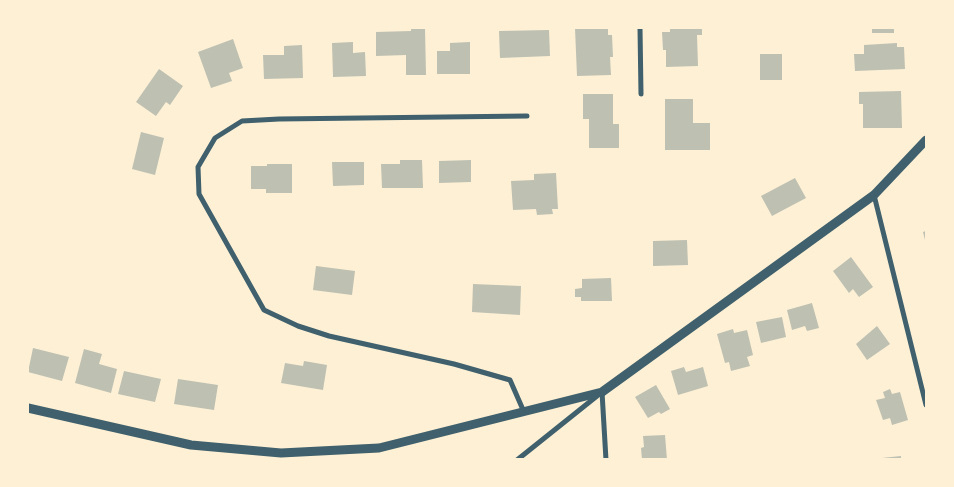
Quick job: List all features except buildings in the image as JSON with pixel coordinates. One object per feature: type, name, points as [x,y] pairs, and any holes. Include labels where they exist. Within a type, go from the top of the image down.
[{"type":"street","points":[[640,28],[641,94]]},
{"type":"street","points":[[524,412],[510,380],[454,364],[321,333],[298,326],[264,310],[199,194],[198,167],[215,138],[242,121],[527,116]]},
{"type":"street","points":[[517,460],[602,392],[874,195],[926,140]]},
{"type":"street","points":[[874,195],[926,405]]},
{"type":"street","points":[[28,408],[190,445],[281,453],[379,448],[602,392]]},
{"type":"street","points":[[602,392],[606,460]]}]
